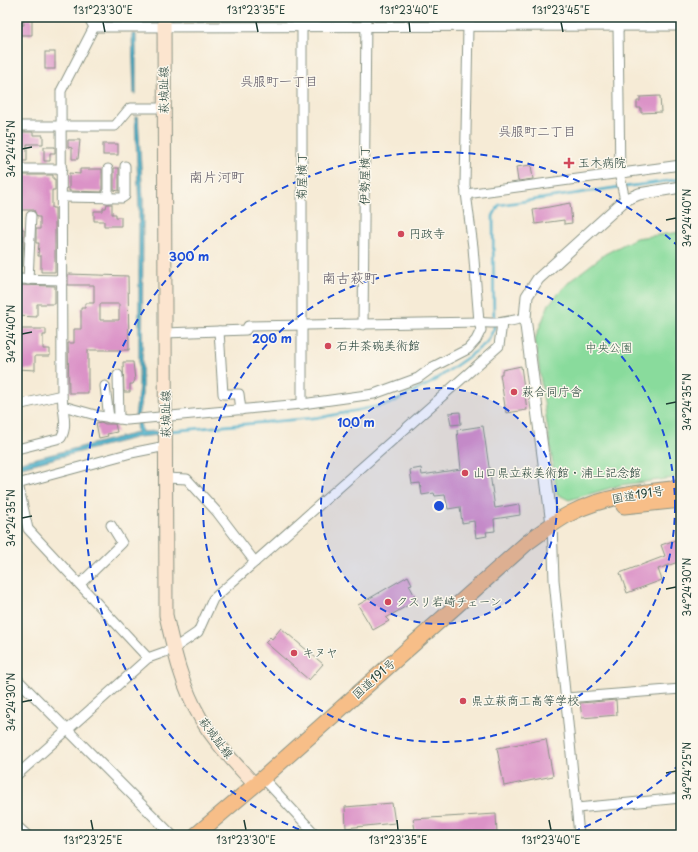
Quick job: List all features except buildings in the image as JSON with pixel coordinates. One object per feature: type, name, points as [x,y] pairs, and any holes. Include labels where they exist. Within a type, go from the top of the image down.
[{"type":"highway","name":"国道191号","points":[[196,835],[528,542],[552,524],[572,513],[610,499],[681,488]]},
{"type":"highway","name":"国道191号","points":[[552,524],[574,520],[607,509],[681,500]]},
{"type":"main road","name":"萩城趾線","points":[[164,22],[165,333],[167,417],[166,615],[173,648],[189,695],[201,719],[216,741],[259,781]]},
{"type":"street","points":[[88,17],[94,27]]},
{"type":"street","points":[[622,17],[620,27],[620,173],[622,192]]},
{"type":"street","points":[[94,27],[164,22],[302,27],[366,22],[468,26],[681,26]]},
{"type":"street","name":"伊勢屋横丁","points":[[364,324],[366,22]]},
{"type":"street","points":[[17,775],[148,658],[173,648],[198,632],[213,599],[499,346],[473,247],[466,194],[468,26]]},
{"type":"street","points":[[17,449],[61,438],[64,432],[65,423],[62,395],[61,91],[94,27]]},
{"type":"street","name":"菊屋横丁","points":[[302,27],[302,404]]},
{"type":"street","points":[[17,126],[115,126],[130,108],[164,108]]},
{"type":"street","points":[[466,194],[681,165]]},
{"type":"street","points":[[62,197],[122,198],[125,196],[125,166]]},
{"type":"street","points":[[17,169],[62,170]]},
{"type":"street","points":[[108,169],[108,198]]},
{"type":"street","points":[[579,835],[554,580],[552,524],[525,318],[527,296],[538,279],[622,192],[646,192],[681,187]]},
{"type":"street","points":[[28,280],[31,216]]},
{"type":"street","points":[[17,280],[62,280]]},
{"type":"street","points":[[165,333],[246,330],[248,326],[492,323],[525,318]]},
{"type":"street","points":[[63,406],[99,416],[119,419],[146,419],[302,404],[374,394],[411,381],[468,349],[476,340],[481,330],[492,323]]},
{"type":"street","points":[[219,331],[223,394],[239,394],[241,410]]},
{"type":"street","points":[[118,375],[119,419]]},
{"type":"street","points":[[106,386],[119,419]]},
{"type":"street","points":[[17,405],[62,395]]},
{"type":"street","points":[[148,658],[28,529],[18,484],[131,453],[166,441]]},
{"type":"street","points":[[166,478],[187,479],[218,512],[255,562]]},
{"type":"street","points":[[80,584],[122,543],[111,525]]},
{"type":"street","points":[[17,679],[172,835]]},
{"type":"street","points":[[566,698],[681,689]]},
{"type":"street","points":[[259,781],[316,835]]},
{"type":"street","points":[[577,808],[681,798]]},
{"type":"street","points":[[17,826],[27,835]]},
{"type":"green space","name":"中央公園","points":[[681,232],[681,477],[621,485],[569,500],[557,494],[535,339],[549,304],[570,281],[605,254],[636,238]]},
{"type":"water","points":[[132,34],[136,34],[136,94],[134,94]]},
{"type":"water","points":[[135,117],[138,117],[143,200],[142,396],[138,416],[135,417],[139,386],[139,208]]},
{"type":"water","points":[[140,422],[142,432],[157,431],[158,435],[138,437],[17,468],[17,463],[137,433],[136,423]]},
{"type":"waterway","points":[[625,187],[681,179]]},
{"type":"waterway","points":[[170,431],[323,417],[389,404],[431,383],[486,343],[494,329],[493,216],[499,205],[620,187]]},
{"type":"place","name":"玉木病院","points":[[569,163]]},
{"type":"place","name":"円政寺","points":[[401,234]]},
{"type":"place","name":"石井茶碗美術館","points":[[328,346]]},
{"type":"place","name":"萩合同庁舎","points":[[514,392]]},
{"type":"place","name":"山口県立萩美術館・浦上記念館","points":[[465,473]]},
{"type":"place","name":"クスリ岩崎チェーン","points":[[388,602]]},
{"type":"place","name":"キヌヤ","points":[[294,653]]},
{"type":"place","name":"県立萩商工高等学校","points":[[463,701]]},
{"type":"district","name":"呉服町一丁目","points":[[279,81]]},
{"type":"district","name":"呉服町二丁目","points":[[537,131]]},
{"type":"district","name":"南片河町","points":[[217,177]]},
{"type":"district","name":"南古萩町","points":[[350,278]]}]
